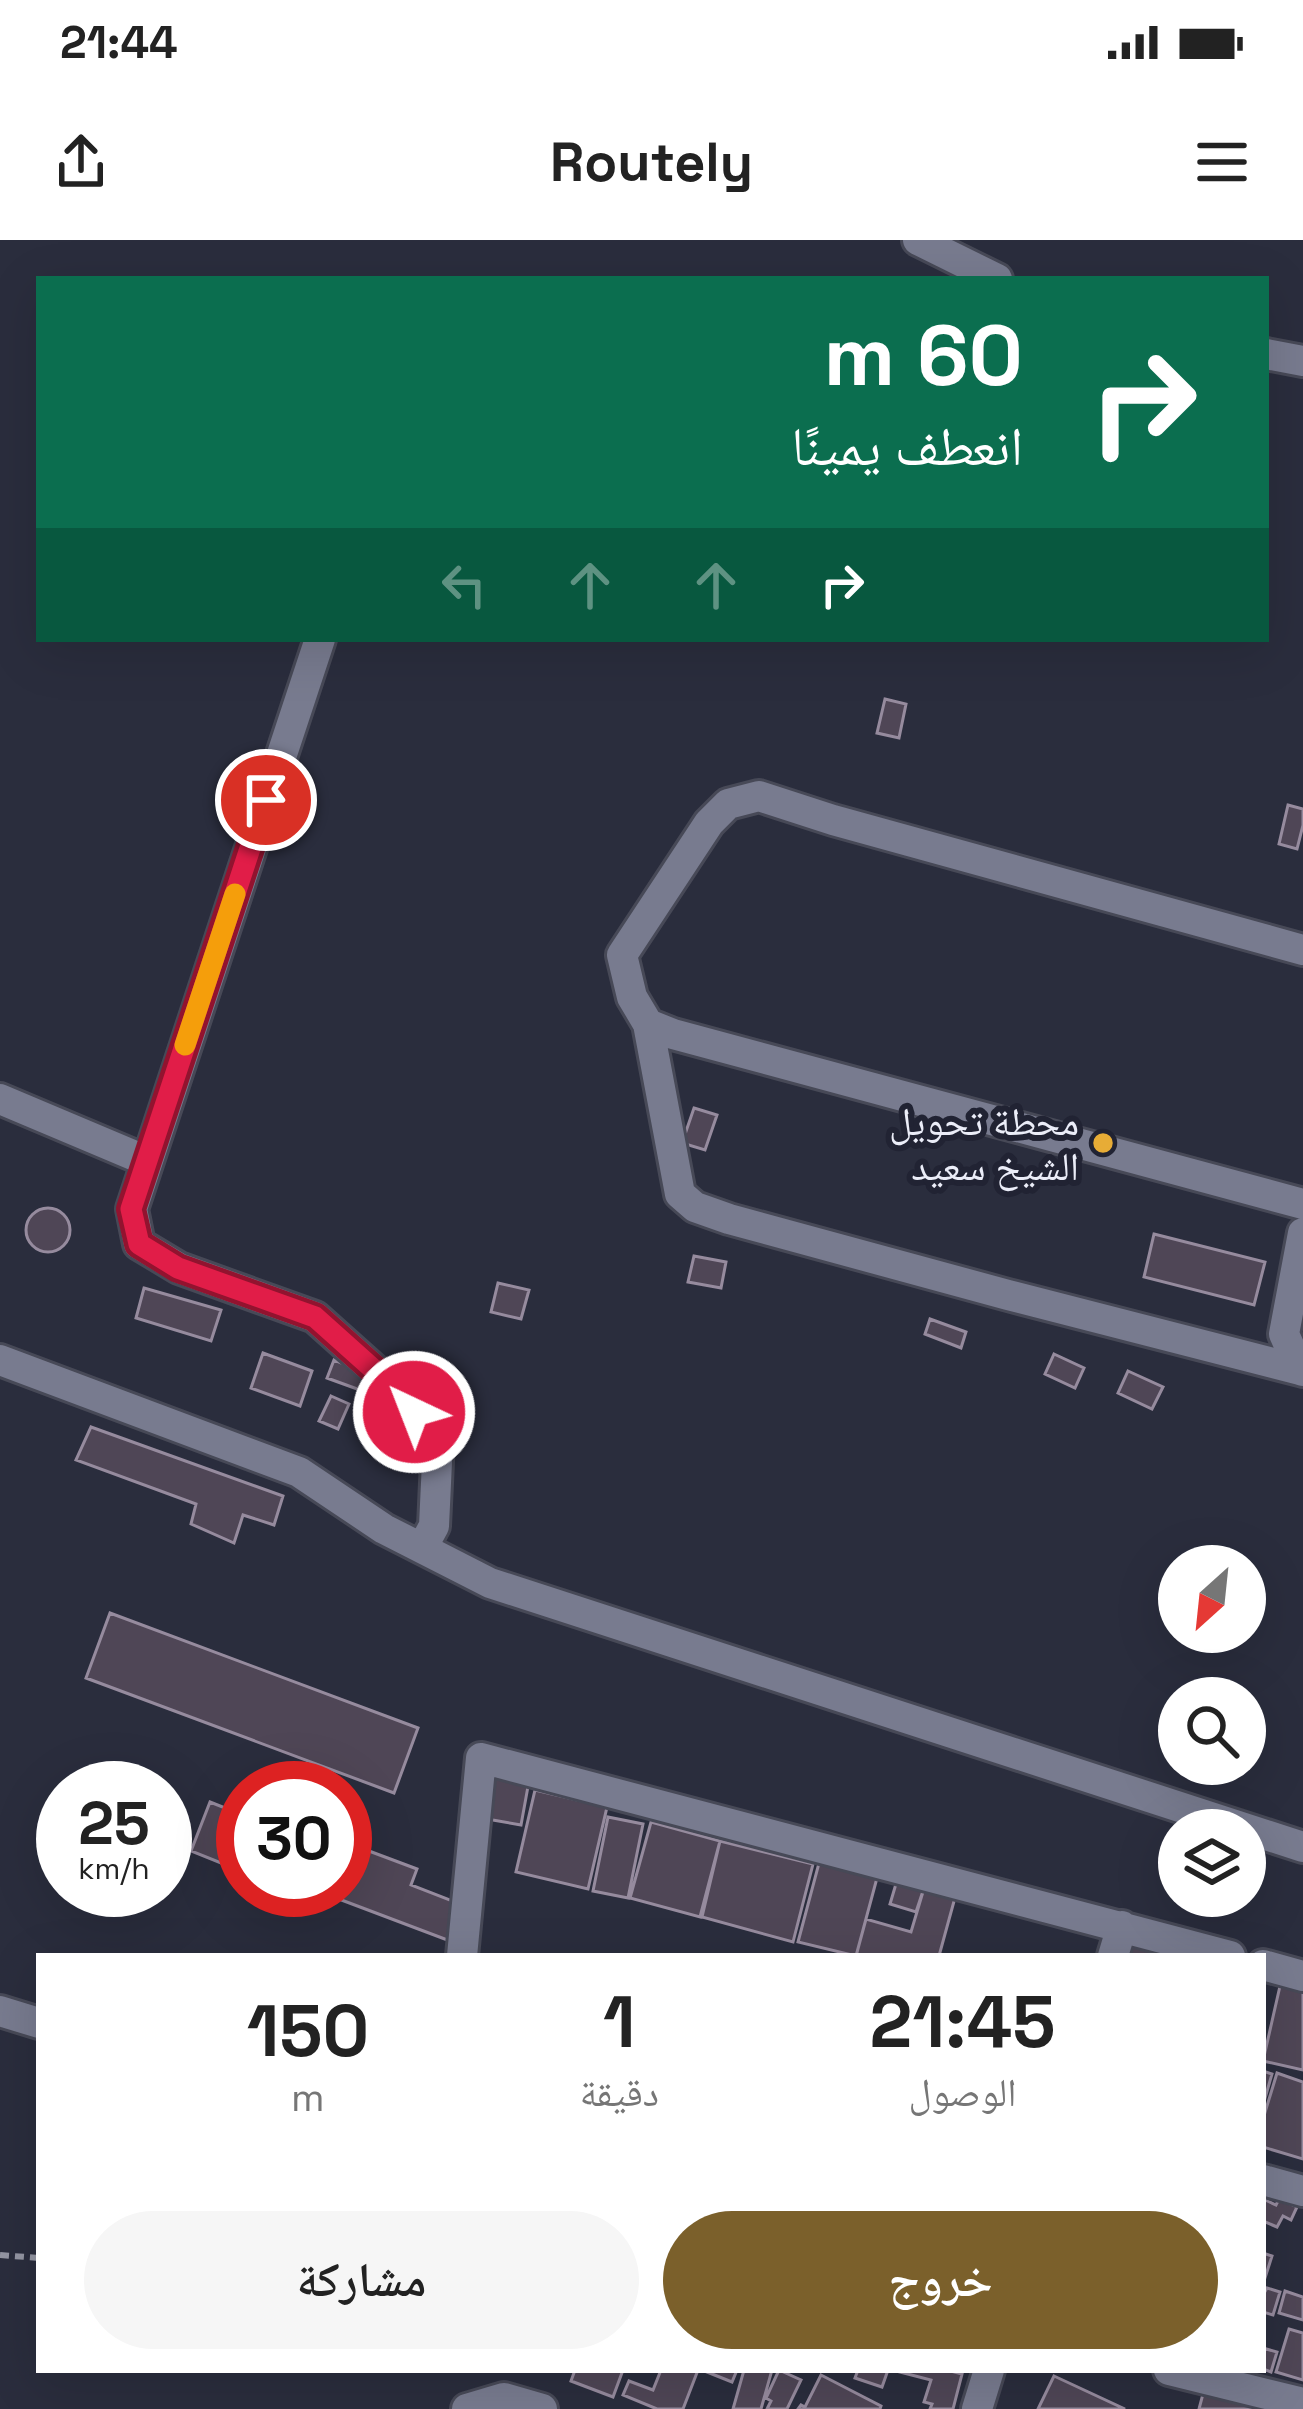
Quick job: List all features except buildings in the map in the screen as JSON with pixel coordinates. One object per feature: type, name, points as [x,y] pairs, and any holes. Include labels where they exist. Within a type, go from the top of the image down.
[{"type":"street","points":[[918,240],[991,276]]},
{"type":"street","points":[[1269,355],[1303,361]]},
{"type":"street","points":[[319,642],[131,1209],[139,1244],[178,1268],[315,1317],[391,1385],[438,1440],[434,1526],[422,1549]]},
{"type":"street","points":[[1301,1371],[986,1290],[695,1207],[680,1194],[648,1024],[632,997],[622,955],[709,823],[728,804],[759,796],[1303,950]]},
{"type":"street","points":[[648,1024],[1303,1204]]},
{"type":"street","points":[[0,1099],[147,1161]]},
{"type":"street","points":[[1301,1371],[1284,1334],[1303,1233]]},
{"type":"street","points":[[0,1360],[299,1472],[385,1529],[490,1583],[1303,1847]]},
{"type":"street","points":[[462,1953],[482,1758],[1117,1941],[1207,1953]]},
{"type":"street","points":[[1266,1966],[1303,1976]]},
{"type":"street","points":[[0,2011],[36,2022]]},
{"type":"street","points":[[1266,2181],[1303,2191]]},
{"type":"street","points":[[977,2409],[988,2373]]},
{"type":"street","points":[[1181,2373],[1303,2403]]},
{"type":"street","points":[[467,2409],[504,2398],[542,2409]]},
{"type":"path","points":[[0,2255],[36,2258]]},
{"type":"slow traffic","points":[[185,1045],[235,894]]},
{"type":"place","name":"محطة تحويل الشيخ سعيد","points":[[1103,1143]]},
{"type":"route","points":[[266,800],[131,1209],[139,1244],[178,1268],[315,1317],[414,1412]]}]
